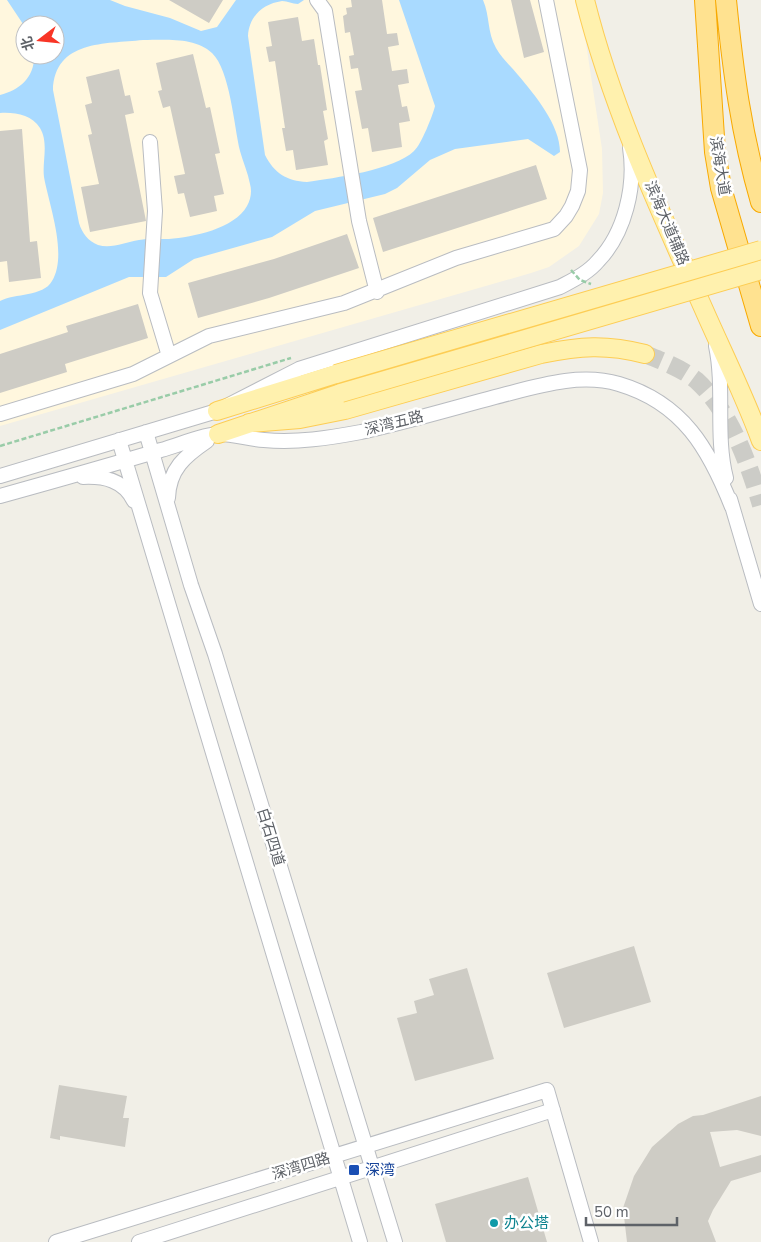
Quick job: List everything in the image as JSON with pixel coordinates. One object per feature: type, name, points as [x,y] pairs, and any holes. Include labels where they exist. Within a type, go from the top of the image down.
[{"type":"highway","name":"滨海大道","points":[[705,0],[716,152],[721,188],[761,326]]},
{"type":"highway","name":"滨海大道","points":[[726,0],[736,98],[750,165],[761,202]]},
{"type":"main road","name":"滨海大道辅路","points":[[585,0],[606,73],[668,228],[761,441]]},
{"type":"main road","points":[[217,411],[336,374],[761,250]]},
{"type":"main road","points":[[218,434],[341,393],[761,270]]},
{"type":"main road","points":[[249,423],[327,414],[541,354],[572,348],[612,347],[645,354]]},
{"type":"street","points":[[0,414],[126,377],[209,336],[319,310],[377,292],[456,258],[554,229],[566,216],[578,191],[580,170],[546,0]]},
{"type":"street","points":[[318,1],[325,11],[359,221],[377,292]]},
{"type":"street","points":[[0,476],[217,411],[299,369],[530,298],[560,287],[584,273],[599,261],[611,245],[628,204],[632,161],[624,118]]},
{"type":"street","points":[[150,142],[156,211],[150,293],[169,356]]},
{"type":"street","points":[[714,332],[720,378],[720,440],[724,473],[732,508],[761,604]]},
{"type":"street","name":"深湾五路","points":[[0,496],[218,434],[291,442],[329,438],[547,384],[596,380],[618,384],[643,393],[664,404],[685,422],[704,447],[718,473],[732,508]]},
{"type":"street","name":"白石四道","points":[[146,432],[374,1168],[395,1242]]},
{"type":"street","points":[[168,508],[169,487],[174,469],[188,455],[218,434]]},
{"type":"street","name":"白石四道","points":[[119,440],[360,1242]]},
{"type":"street","points":[[64,478],[107,478],[119,483],[132,496],[141,513]]},
{"type":"street","name":"深湾四路","points":[[56,1242],[547,1090],[553,1110],[139,1242]]},
{"type":"street","points":[[553,1110],[591,1242]]},
{"type":"path","points":[[0,446],[293,357]]},
{"type":"shaded area","points":[[0,0],[577,0],[584,30],[602,149],[603,193],[599,214],[579,246],[549,267],[0,426]]},
{"type":"water","points":[[7,0],[110,0],[170,18],[201,31],[217,27],[236,0],[304,0],[298,4],[282,1],[263,8],[254,17],[248,36],[265,155],[273,167],[282,175],[293,180],[307,182],[379,168],[405,158],[417,148],[435,106],[399,0],[483,0],[491,36],[496,48],[545,111],[556,131],[560,152],[554,156],[528,139],[455,149],[430,160],[397,188],[385,194],[315,211],[272,237],[194,259],[166,277],[129,277],[0,330],[0,301],[36,292],[48,286],[56,270],[58,258],[56,230],[44,177],[45,146],[43,134],[37,124],[28,117],[11,113],[0,113],[0,95],[20,86],[33,65],[61,65],[56,74],[53,90],[79,223],[91,241],[103,246],[118,245],[143,239],[169,239],[201,234],[233,221],[247,206],[251,187],[240,151],[223,72],[212,53],[197,44],[179,40],[143,40],[98,44],[72,53],[65,60],[65,15],[17,15]]},
{"type":"building","points":[[169,0],[223,0],[209,23]]},
{"type":"building","points":[[351,0],[382,0],[387,34],[397,33],[399,45],[388,47],[392,71],[407,69],[409,83],[398,85],[402,107],[407,106],[410,121],[399,123],[402,147],[372,152],[368,128],[362,129],[355,91],[362,90],[358,68],[351,69],[349,56],[354,55],[350,32],[345,33],[343,16],[347,14],[346,8],[352,7]]},
{"type":"building","points":[[511,0],[530,0],[544,52],[524,58]]},
{"type":"building","points":[[298,17],[302,41],[314,39],[318,65],[320,65],[327,110],[323,111],[328,139],[324,141],[328,165],[296,170],[293,150],[286,151],[282,128],[285,128],[275,61],[269,62],[266,47],[272,46],[268,22]]},
{"type":"building","points":[[193,54],[206,108],[210,107],[220,153],[215,154],[224,194],[214,196],[217,211],[190,217],[184,193],[178,194],[174,176],[185,174],[170,106],[163,108],[158,91],[162,90],[156,63]]},
{"type":"building","points":[[119,69],[125,96],[130,95],[134,113],[125,115],[146,221],[90,232],[81,187],[99,184],[88,135],[92,134],[85,105],[92,103],[86,77]]},
{"type":"building","points":[[22,129],[30,242],[37,241],[41,278],[9,282],[7,261],[0,262],[0,131]]},
{"type":"building","points":[[536,165],[547,199],[383,252],[373,218]]},
{"type":"building","points":[[347,234],[359,268],[269,298],[198,318],[188,283],[274,259]]},
{"type":"building","points":[[138,304],[148,338],[65,364],[67,372],[0,393],[0,354],[68,332],[66,326]]},
{"type":"building","points":[[634,946],[651,1002],[564,1028],[547,973]]},
{"type":"building","points":[[467,968],[494,1059],[415,1081],[397,1018],[417,1013],[414,1001],[434,995],[429,979]]},
{"type":"building","points":[[59,1085],[127,1096],[123,1118],[129,1118],[125,1147],[60,1136],[60,1140],[50,1138]]},
{"type":"building","points":[[761,1096],[761,1136],[737,1130],[710,1132],[720,1167],[761,1155],[761,1172],[731,1181],[713,1210],[708,1221],[716,1242],[627,1242],[623,1208],[634,1176],[652,1147],[678,1124],[693,1116],[703,1115]]},
{"type":"building","name":"办公塔","points":[[528,1177],[547,1242],[446,1242],[435,1204]]},
{"type":"tunnel","points":[[645,354],[671,365],[696,380],[719,406],[744,454],[761,505]]},
{"type":"place","name":"深湾","points":[[354,1170]]},
{"type":"place","name":"办公塔","points":[[494,1223]]}]
